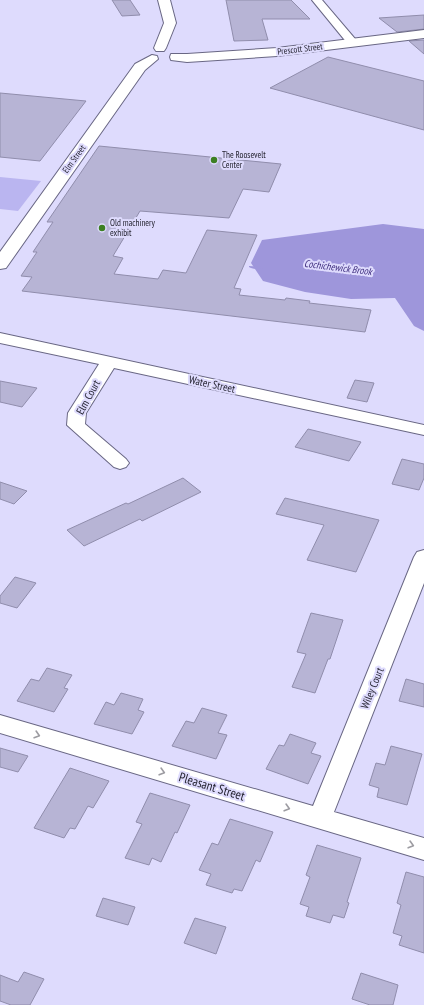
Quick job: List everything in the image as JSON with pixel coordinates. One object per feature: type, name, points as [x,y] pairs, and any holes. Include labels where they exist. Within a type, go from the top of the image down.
[{"type":"street","points":[[156,54],[170,23],[164,0]]},
{"type":"street","points":[[317,0],[352,42]]},
{"type":"street","name":"Prescott Street","points":[[156,54],[169,49],[178,53],[176,57],[186,58],[277,52],[424,34]]},
{"type":"street","name":"Elm Street","points":[[0,264],[134,75],[140,67],[156,54]]},
{"type":"street","name":"Water Street","points":[[0,338],[424,430]]},
{"type":"street","name":"Elm Court","points":[[109,362],[78,413],[76,425],[120,463]]},
{"type":"street","name":"Wiley Court","points":[[320,818],[424,557]]},
{"type":"street","name":"Pleasant Street","points":[[0,724],[424,849]]},
{"type":"shaded area","points":[[0,177],[41,181],[18,211],[0,209]]},
{"type":"water","points":[[383,224],[424,229],[424,331],[414,326],[395,298],[351,299],[305,292],[263,281],[251,263],[262,240]]},
{"type":"building","points":[[112,0],[130,0],[140,15],[122,16]]},
{"type":"building","points":[[226,0],[291,0],[310,19],[262,19],[268,40],[234,41]]},
{"type":"building","points":[[424,15],[424,29],[397,32],[379,18]]},
{"type":"building","points":[[424,40],[424,54],[409,41]]},
{"type":"building","points":[[328,57],[424,81],[424,130],[270,88]]},
{"type":"building","points":[[0,93],[86,101],[40,161],[0,157]]},
{"type":"building","points":[[99,146],[281,164],[269,192],[243,189],[229,218],[140,211],[113,256],[123,258],[114,274],[158,279],[163,270],[186,273],[207,230],[257,235],[234,288],[241,289],[239,295],[285,300],[286,298],[310,301],[309,303],[371,310],[365,332],[22,291],[32,277],[21,276],[37,252],[33,252],[53,222],[47,222]]},
{"type":"building","points":[[355,380],[374,383],[367,402],[347,398]]},
{"type":"building","points":[[0,381],[37,388],[22,407],[0,402]]},
{"type":"building","points":[[308,429],[361,442],[349,461],[295,447]]},
{"type":"building","points":[[402,459],[424,464],[424,478],[419,490],[392,484]]},
{"type":"building","points":[[183,478],[201,492],[142,521],[140,519],[84,546],[67,530],[126,503],[128,504]]},
{"type":"building","points":[[0,482],[27,491],[14,504],[0,499]]},
{"type":"building","points":[[285,498],[379,520],[356,572],[307,560],[324,525],[276,514]]},
{"type":"building","points":[[15,577],[36,583],[17,608],[0,603],[0,596]]},
{"type":"building","points":[[311,613],[343,620],[330,659],[328,659],[315,693],[292,687],[306,654],[297,652]]},
{"type":"building","points":[[47,668],[72,675],[64,688],[68,689],[54,712],[17,701],[31,679],[39,681]]},
{"type":"building","points":[[406,679],[424,684],[424,707],[399,701]]},
{"type":"building","points":[[121,693],[143,699],[138,710],[144,712],[132,734],[94,724],[106,702],[114,705]]},
{"type":"building","points":[[202,708],[227,715],[218,733],[227,735],[216,759],[172,746],[186,721],[194,723]]},
{"type":"building","points":[[290,734],[316,743],[311,753],[321,756],[308,784],[266,769],[279,745],[284,746]]},
{"type":"building","points":[[391,746],[422,754],[407,805],[377,797],[379,788],[369,785],[376,763],[385,765]]},
{"type":"building","points":[[0,748],[28,756],[18,772],[0,767]]},
{"type":"building","points":[[70,768],[109,781],[93,808],[88,806],[75,829],[70,828],[64,838],[34,828]]},
{"type":"building","points":[[150,793],[190,805],[161,862],[152,858],[149,865],[125,858],[142,824],[136,822]]},
{"type":"building","points":[[230,819],[273,832],[260,862],[256,860],[242,891],[234,889],[232,893],[206,885],[211,874],[199,870],[212,843],[218,845]]},
{"type":"building","points":[[317,845],[361,858],[347,902],[349,903],[344,918],[333,915],[330,923],[306,916],[309,907],[300,904],[310,877],[306,875]]},
{"type":"building","points":[[406,872],[424,877],[424,953],[399,945],[402,936],[393,933],[401,905],[397,903]]},
{"type":"building","points":[[103,898],[135,907],[128,925],[96,916]]},
{"type":"building","points":[[195,918],[226,927],[216,954],[184,943]]},
{"type":"building","points":[[24,972],[44,979],[30,1005],[11,1005],[0,1001],[0,975],[18,982]]},
{"type":"building","points":[[361,973],[398,985],[393,1005],[370,1005],[352,999]]},
{"type":"waterway","name":"Cochichewick Brook","points":[[251,267],[262,268]]},
{"type":"place","name":"The Roosevelt Center","points":[[214,160]]},
{"type":"place","name":"Old machinery exhibit","points":[[102,228]]}]
